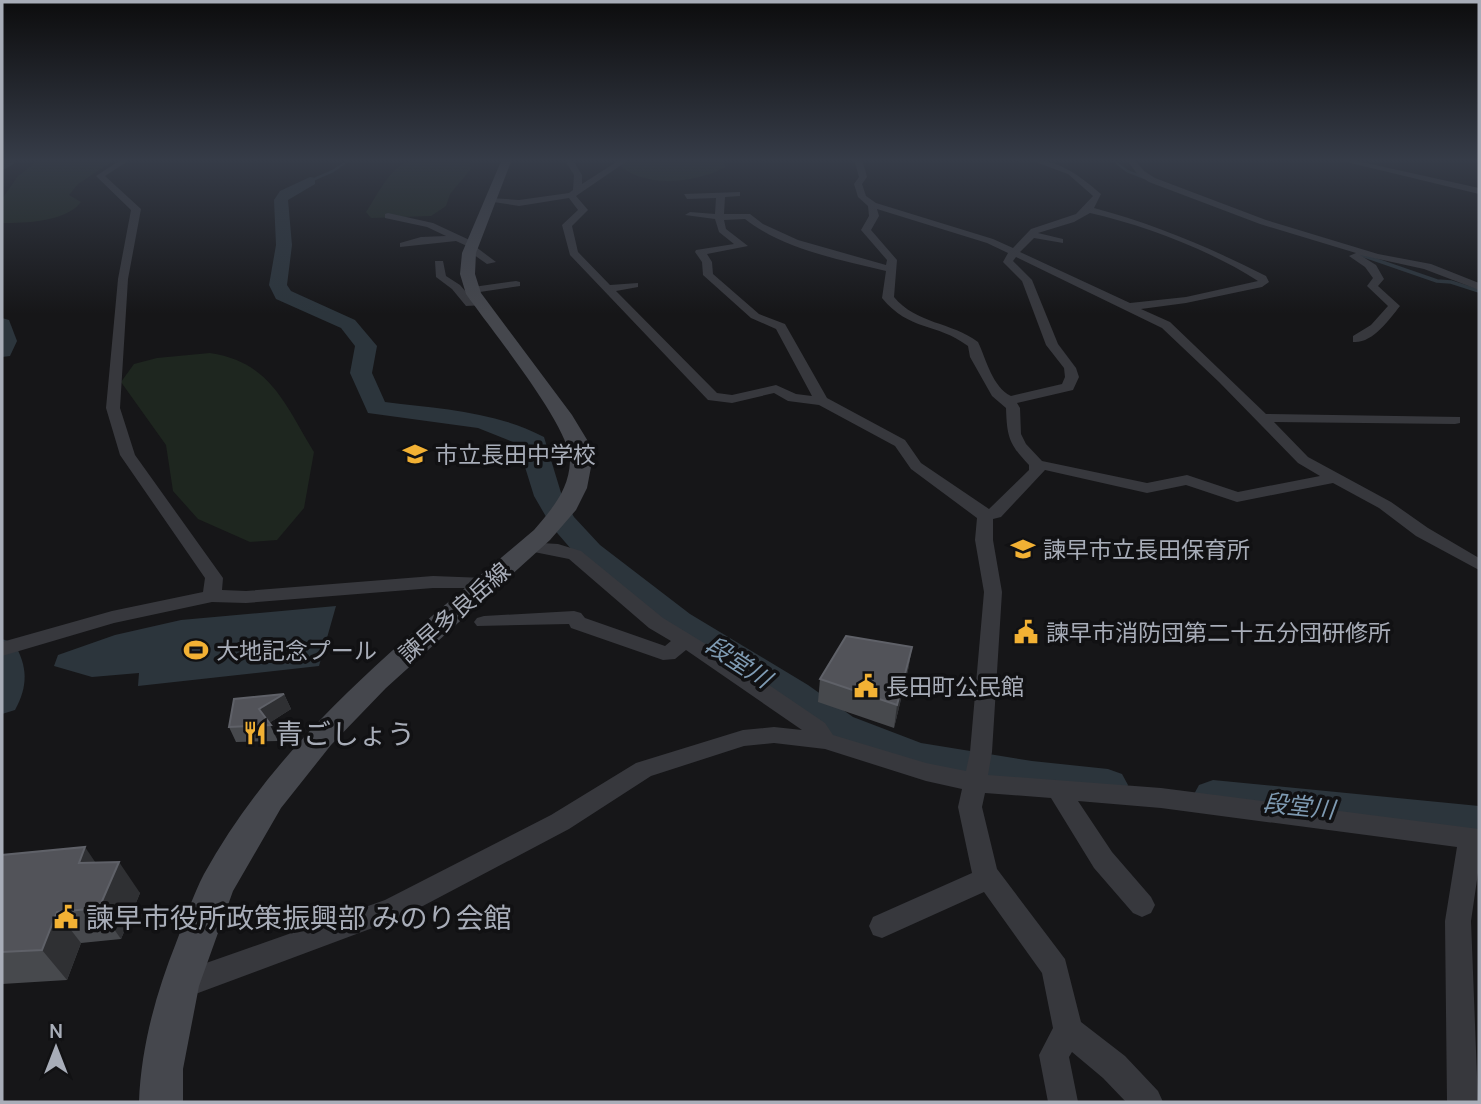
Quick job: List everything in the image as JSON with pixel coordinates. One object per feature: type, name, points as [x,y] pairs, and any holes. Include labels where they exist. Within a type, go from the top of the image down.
[{"type":"main road","name":"諫早多良岳線","points":[[161,1102],[162,1069],[179,986],[217,885],[269,799],[320,737],[376,681],[536,540],[568,505],[576,488],[581,462],[579,443],[565,419],[477,297],[466,266],[467,244],[486,211]]},
{"type":"street","points":[[136,211],[123,279],[113,408],[128,455],[214,578],[212,596]]},
{"type":"street","points":[[582,211],[567,225],[574,254],[591,267],[602,284],[667,352],[687,367],[713,397],[732,399],[776,389],[793,398],[822,401],[900,443],[916,466],[985,516]]},
{"type":"street","points":[[720,211],[722,230],[743,246],[703,249],[700,252],[707,262],[708,275],[755,316],[781,327],[822,401]]},
{"type":"street","points":[[872,211],[872,226],[866,230],[892,260],[888,298],[901,313],[942,325],[974,345],[976,357],[999,396],[1009,401],[1013,408],[1014,434],[1019,446],[1037,464],[1147,488],[1187,481],[1237,496],[1333,478]]},
{"type":"street","points":[[892,211],[964,231],[1166,325],[1303,460],[1385,505],[1479,565]]},
{"type":"street","points":[[1009,401],[1068,387],[1072,377],[1070,368],[1052,345],[1027,280],[1008,262],[1013,252],[1022,247],[1034,231],[1062,224],[1086,211]]},
{"type":"street","points":[[1093,211],[1121,218],[1209,251],[1262,278],[1264,282],[1186,300],[1128,307]]},
{"type":"street","points":[[1232,211],[1263,222],[1318,236],[1356,253],[1427,266],[1479,287]]},
{"type":"street","points":[[690,215],[747,216],[757,226],[806,245],[889,269]]},
{"type":"street","points":[[388,216],[430,225],[467,244],[491,262]]},
{"type":"street","points":[[1031,234],[1060,242]]},
{"type":"street","points":[[404,245],[421,240],[467,244]]},
{"type":"street","points":[[1356,253],[1376,272],[1379,279],[1372,286],[1394,306],[1375,328],[1357,339]]},
{"type":"street","points":[[439,263],[441,276],[456,287],[470,304],[477,297],[516,284]]},
{"type":"street","points":[[602,284],[623,275]]},
{"type":"street","points":[[602,284],[634,285]]},
{"type":"street","points":[[1263,418],[1317,416],[1405,422],[1455,420]]},
{"type":"street","points":[[985,516],[995,513],[1037,471],[1037,464]]},
{"type":"street","points":[[985,516],[984,540],[993,592],[981,752],[970,807],[985,873],[1055,968],[1068,1030],[1114,1067],[1147,1102]]},
{"type":"street","points":[[536,540],[575,555],[656,622],[817,729],[825,741]]},
{"type":"street","points":[[2,649],[212,596],[246,597],[433,582],[485,584]]},
{"type":"street","points":[[484,621],[574,617],[578,623],[668,654],[685,640]]},
{"type":"street","points":[[179,986],[393,909],[560,822],[644,769],[690,757],[743,738],[774,736],[825,741],[926,772],[976,782],[1161,798],[1475,839],[1458,921],[1463,1102]]},
{"type":"street","points":[[1057,788],[1103,860],[1142,905]]},
{"type":"street","points":[[882,926],[989,878]]},
{"type":"street","points":[[1063,1102],[1054,1055],[1068,1030]]},
{"type":"shaded area","points":[[2,211],[72,211],[44,220],[2,223]]},
{"type":"shaded area","points":[[439,211],[431,216],[371,218],[366,212]]},
{"type":"shaded area","points":[[210,353],[231,358],[262,376],[284,402],[314,452],[304,508],[277,540],[250,542],[198,519],[173,491],[166,445],[121,382],[134,364],[157,358]]},
{"type":"shaded area","name":"大地記念プール","points":[[336,606],[319,666],[138,686],[139,673],[92,677],[54,666],[58,655],[115,635],[181,620]]},
{"type":"building","points":[[846,636],[912,647],[897,705],[820,679]]},
{"type":"building","points":[[284,694],[259,709],[271,725],[229,727],[234,699]]},
{"type":"building","points":[[85,847],[79,863],[119,862],[99,908],[57,912],[42,950],[2,952],[2,855]]},
{"type":"waterway","name":"段堂川","points":[[281,211],[284,245],[278,285],[283,295],[348,324],[366,346],[361,373],[376,408],[479,421],[518,433],[535,442],[538,467],[548,496],[562,521],[589,551],[678,622],[795,694],[840,727],[918,757],[1032,777],[1108,785]]},
{"type":"waterway","points":[[1359,254],[1437,281],[1451,282],[1479,291]]},
{"type":"waterway","points":[[2,324],[7,341],[2,351]]},
{"type":"waterway","points":[[2,651],[9,676],[2,701]]},
{"type":"waterway","name":"段堂川","points":[[1213,796],[1479,823]]},
{"type":"place","name":"市立長田中学校","points":[[415,454]]},
{"type":"place","name":"諫早市立長田保育所","points":[[1023,549]]},
{"type":"place","name":"諫早市消防団第二十五分団研修所","points":[[1026,632]]},
{"type":"place","name":"大地記念プール","points":[[196,650]]},
{"type":"place","name":"長田町公民館","points":[[866,686]]},
{"type":"place","name":"青ごしょう","points":[[255,733]]},
{"type":"place","name":"諫早市役所政策振興部 みのり会館","points":[[66,917]]}]
